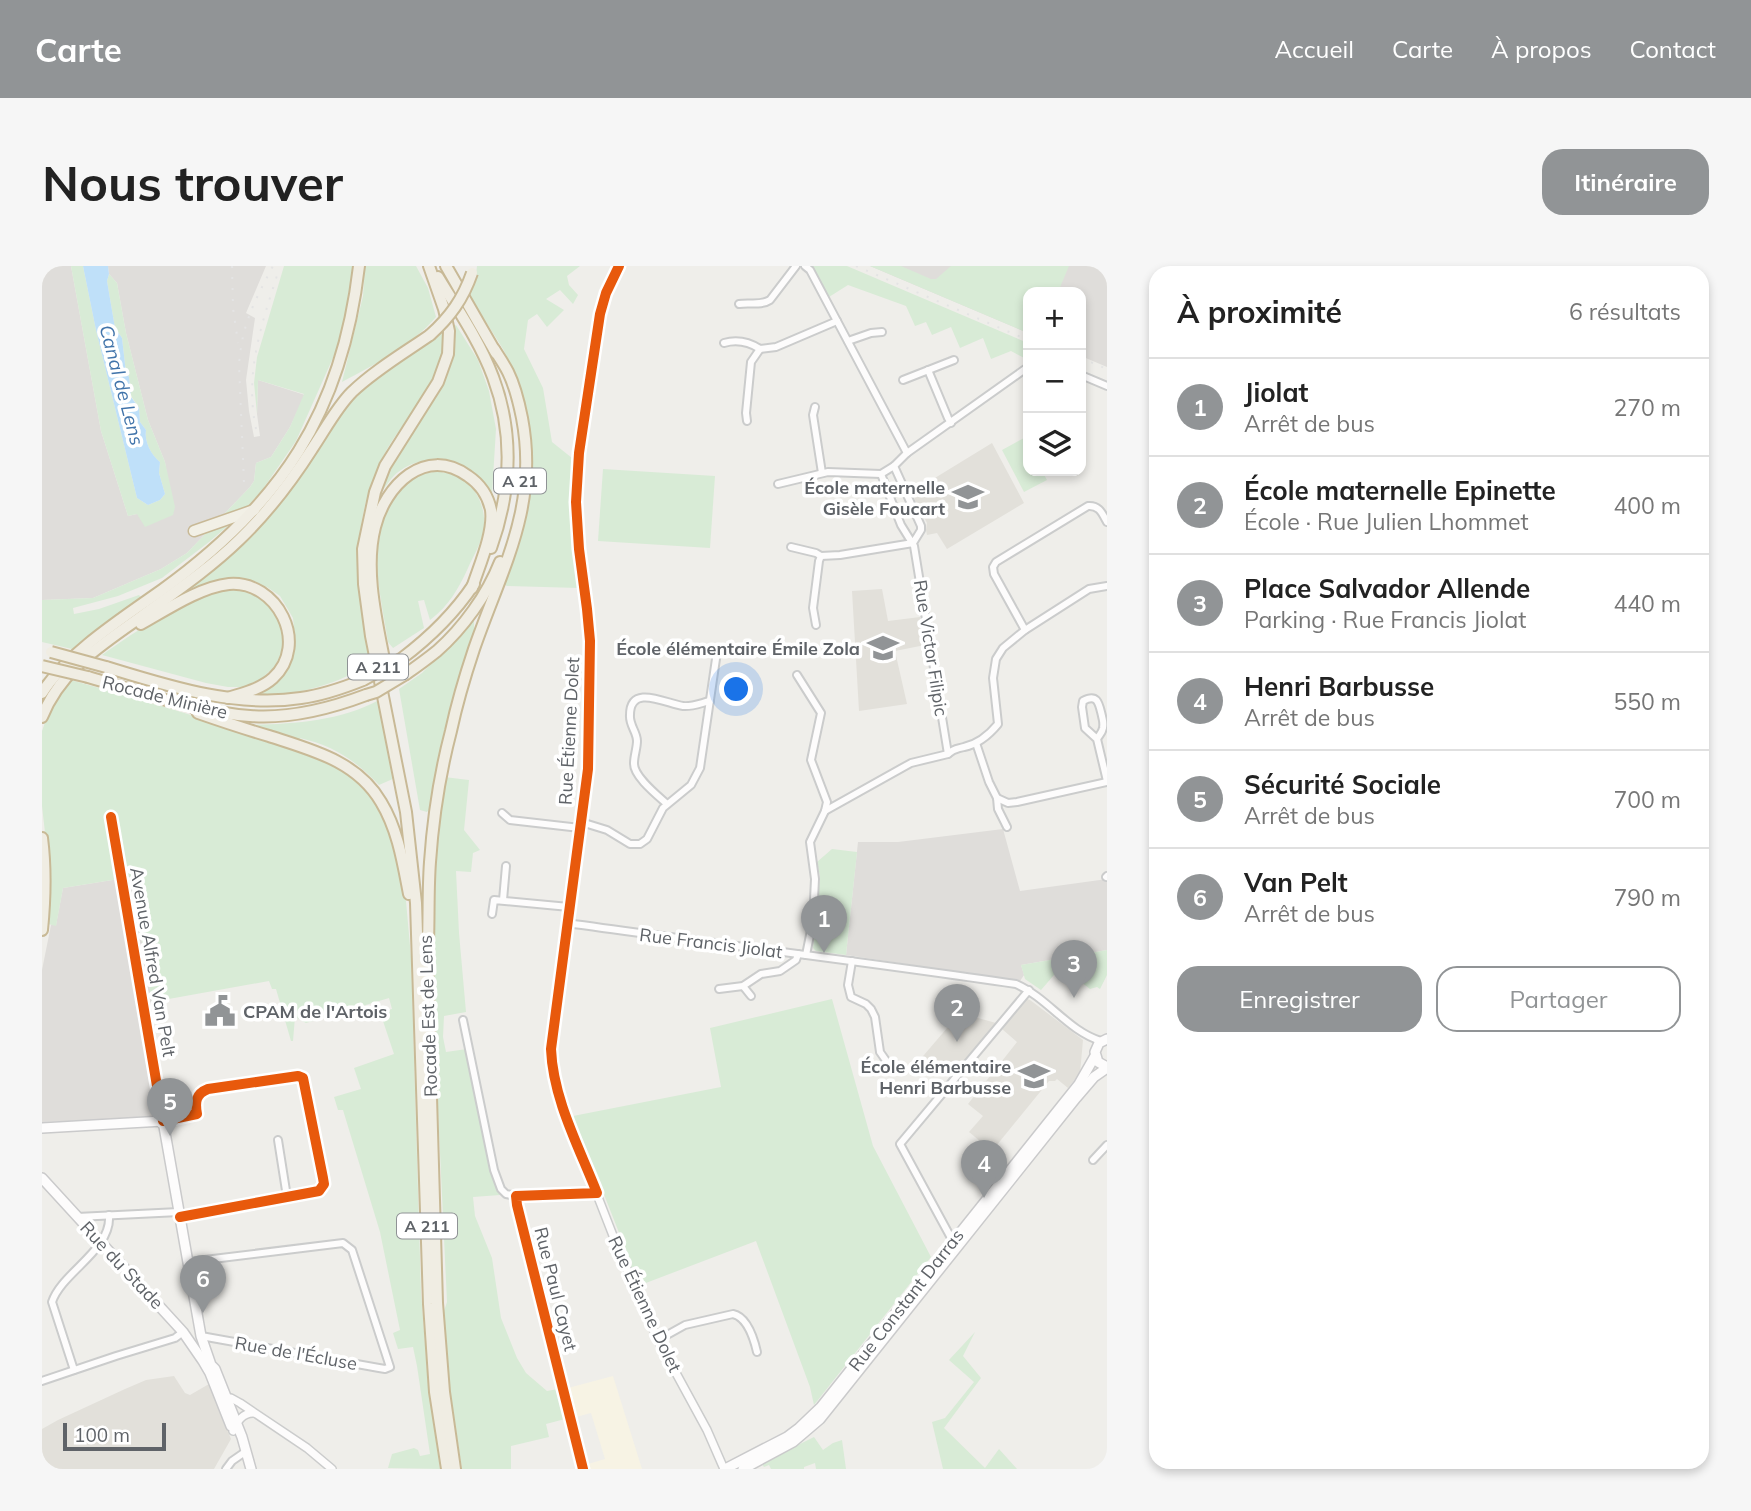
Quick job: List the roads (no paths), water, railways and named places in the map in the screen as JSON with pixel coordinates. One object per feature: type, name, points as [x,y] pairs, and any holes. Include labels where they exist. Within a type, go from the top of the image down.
[{"type":"highway","points":[[42,693],[52,678],[78,653],[216,548],[255,510],[285,473],[319,416],[335,377],[355,303],[359,266]]},
{"type":"highway","points":[[368,567],[363,549],[375,492],[385,466],[438,382],[448,354],[449,331],[430,266]]},
{"type":"highway","name":"Rocade Minière","points":[[46,651],[191,690],[242,700],[278,701],[314,696],[363,680],[401,659],[431,635],[458,607],[481,572],[503,509],[508,472],[506,435],[499,396],[483,354],[430,266]]},
{"type":"highway","name":"Rocade Minière","points":[[42,666],[195,707],[250,716],[271,716],[331,708],[376,692],[407,674],[437,651],[462,625],[498,568],[514,519],[521,466],[519,435],[507,383],[494,349],[446,266]]},
{"type":"highway","points":[[42,717],[53,693],[79,663],[209,566],[265,513],[351,392],[442,324],[460,301],[473,270]]},
{"type":"highway","points":[[427,959],[430,863],[440,783],[450,732],[475,648],[512,547],[525,492],[526,454],[519,403],[509,374],[494,349]]},
{"type":"highway","points":[[368,567],[378,516],[390,492],[409,474],[441,465],[475,480],[483,490],[491,512],[488,537],[472,587]]},
{"type":"highway","points":[[194,531],[255,510]]},
{"type":"highway","name":"Rocade Est de Lens","points":[[368,567],[416,836],[427,959],[437,1303],[444,1392],[455,1469]]},
{"type":"highway","name":"Rocade Est de Lens","points":[[368,567],[371,636],[406,812],[416,903],[429,1304],[435,1392],[447,1469]]},
{"type":"highway","points":[[99,648],[206,590],[228,584],[250,587],[269,597],[278,606],[288,628],[287,652],[280,671],[272,678],[257,688],[229,698]]},
{"type":"highway","points":[[195,707],[198,713],[317,752],[344,764],[366,781],[381,800],[394,828],[403,860],[411,903],[419,982]]},
{"type":"highway","points":[[42,838],[45,904],[42,930]]},
{"type":"main road","points":[[1100,1046],[1098,1062],[1107,1068]]},
{"type":"main road","name":"Rue Constant Darras","points":[[790,1440],[812,1427],[830,1408],[1079,1084],[1100,1046]]},
{"type":"main road","name":"Rue Constant Darras","points":[[957,1242],[1094,1077],[1107,1068]]},
{"type":"main road","points":[[42,1128],[163,1121]]},
{"type":"main road","name":"Avenue Alfred Van Pelt","points":[[163,1121],[201,1336],[211,1365],[213,1382]]},
{"type":"main road","name":"Rue du Stade","points":[[42,1178],[183,1332],[199,1354]]},
{"type":"main road","points":[[183,1332],[195,1329],[199,1323]]},
{"type":"main road","points":[[183,1332],[201,1336]]},
{"type":"main road","name":"Avenue Alfred Van Pelt","points":[[199,1354],[235,1428]]},
{"type":"main road","name":"Avenue Alfred Van Pelt","points":[[211,1365],[226,1398],[238,1443],[245,1452],[251,1469]]},
{"type":"main road","points":[[724,1469],[790,1440]]},
{"type":"main road","points":[[743,1469],[790,1440]]},
{"type":"street","name":"Rue Étienne Dolet","points":[[619,266],[606,293],[600,314],[577,471],[576,524],[590,641],[587,769],[553,1028],[552,1063],[559,1096],[623,1260],[658,1340],[707,1430],[724,1469]]},
{"type":"street","points":[[739,304],[764,304],[770,300],[796,266]]},
{"type":"street","points":[[808,268],[908,453]]},
{"type":"street","points":[[724,343],[750,343],[760,349],[776,347],[837,321]]},
{"type":"street","points":[[848,341],[871,332],[882,332]]},
{"type":"street","points":[[747,421],[751,362],[760,349]]},
{"type":"street","points":[[903,380],[954,360]]},
{"type":"street","points":[[928,370],[951,423]]},
{"type":"street","points":[[778,484],[822,473],[881,474],[1023,371]]},
{"type":"street","points":[[1086,377],[1107,386]]},
{"type":"street","points":[[815,407],[813,415],[822,473]]},
{"type":"street","points":[[791,547],[821,556],[913,543],[921,530],[894,466]]},
{"type":"street","points":[[881,474],[904,531],[913,543]]},
{"type":"street","points":[[1025,630],[994,574],[993,567],[996,562],[1088,506],[1093,505],[1100,510],[1107,522]]},
{"type":"street","name":"Rue Victor Filipic","points":[[913,543],[948,754]]},
{"type":"street","points":[[816,625],[813,608],[821,556]]},
{"type":"street","points":[[825,811],[911,763],[948,754],[953,749],[976,743],[983,738],[998,724],[993,678],[996,659],[1003,648],[1025,630],[1089,589],[1107,586]]},
{"type":"street","points":[[502,813],[510,820],[581,825],[607,830],[630,844],[644,843],[667,804],[691,785],[698,774],[717,652]]},
{"type":"street","points":[[797,675],[821,713],[811,760],[827,802],[810,842],[816,879],[813,920],[806,955]]},
{"type":"street","points":[[667,804],[635,771],[637,743],[629,716],[632,706],[639,699],[649,697],[682,706],[710,701]]},
{"type":"street","points":[[997,798],[1008,803],[1017,802],[1107,782],[1097,738],[1085,728],[1082,707],[1083,701],[1089,698],[1099,702],[1104,724],[1097,738]]},
{"type":"street","points":[[976,743],[997,798],[998,809],[1007,827]]},
{"type":"street","name":"Avenue Alfred Van Pelt","points":[[111,817],[163,1121]]},
{"type":"street","points":[[503,900],[506,866]]},
{"type":"street","points":[[492,914],[494,900],[569,907]]},
{"type":"street","name":"Rue Francis Jiolat","points":[[567,923],[1016,984],[1029,990],[1100,1046]]},
{"type":"street","points":[[719,989],[743,986],[761,974],[780,971],[796,960],[798,954]]},
{"type":"street","points":[[852,961],[848,985],[851,998],[871,1009],[875,1017],[880,1052],[887,1062]]},
{"type":"street","points":[[743,986],[751,996]]},
{"type":"street","points":[[957,1242],[950,1236],[900,1144],[1029,990]]},
{"type":"street","points":[[464,1020],[500,1189],[516,1196],[597,1193]]},
{"type":"street","points":[[77,1216],[179,1215],[319,1191],[324,1184],[303,1078],[293,1075],[201,1092],[197,1098],[197,1114],[163,1121]]},
{"type":"street","points":[[278,1140],[287,1197]]},
{"type":"street","points":[[1093,1160],[1107,1145]]},
{"type":"street","name":"Rue Paul Cayet","points":[[516,1196],[583,1469]]},
{"type":"street","points":[[74,1370],[52,1302],[58,1291],[101,1243],[110,1222],[109,1215]]},
{"type":"street","name":"Rue de l'Écluse","points":[[188,1262],[343,1243],[352,1250],[390,1367],[385,1369],[201,1336]]},
{"type":"street","points":[[658,1340],[685,1325],[738,1314],[754,1339],[757,1352]]},
{"type":"street","points":[[42,1381],[175,1338],[183,1332]]},
{"type":"street","points":[[175,1338],[190,1341]]},
{"type":"street","points":[[226,1398],[234,1399],[307,1448],[331,1469]]},
{"type":"street","points":[[235,1428],[248,1413],[254,1413]]},
{"type":"street","points":[[226,1469],[245,1452]]},
{"type":"water","name":"Canal de Lens","points":[[83,266],[108,266],[107,281],[115,328],[122,338],[131,397],[139,408],[140,422],[146,430],[149,448],[160,462],[159,473],[165,494],[160,500],[148,505],[137,498]]},
{"type":"railway","points":[[232,266],[233,308],[238,343]]},
{"type":"railway","points":[[244,482],[239,365],[241,350],[250,314],[273,266]]},
{"type":"railway","points":[[856,266],[1023,338]]},
{"type":"railway","points":[[256,429],[252,387],[254,367],[261,329],[279,269]]},
{"type":"railway","points":[[1086,360],[1107,369]]},
{"type":"place","name":"École maternelle Gisèle Foucart","points":[[968,497]]},
{"type":"place","name":"École élémentaire Émile Zola","points":[[883,648]]},
{"type":"place","name":"Jiolat","points":[[824,953]]},
{"type":"place","name":"Place Salvador Allende","points":[[1074,998]]},
{"type":"place","name":"CPAM de l'Artois","points":[[220,1011]]},
{"type":"place","name":"École maternelle Epinette","points":[[957,1042]]},
{"type":"place","name":"École élémentaire Henri Barbusse","points":[[1034,1076]]},
{"type":"place","name":"Sécurité Sociale","points":[[170,1136]]},
{"type":"place","name":"Henri Barbusse","points":[[984,1198]]},
{"type":"place","name":"Van Pelt","points":[[203,1313]]}]
